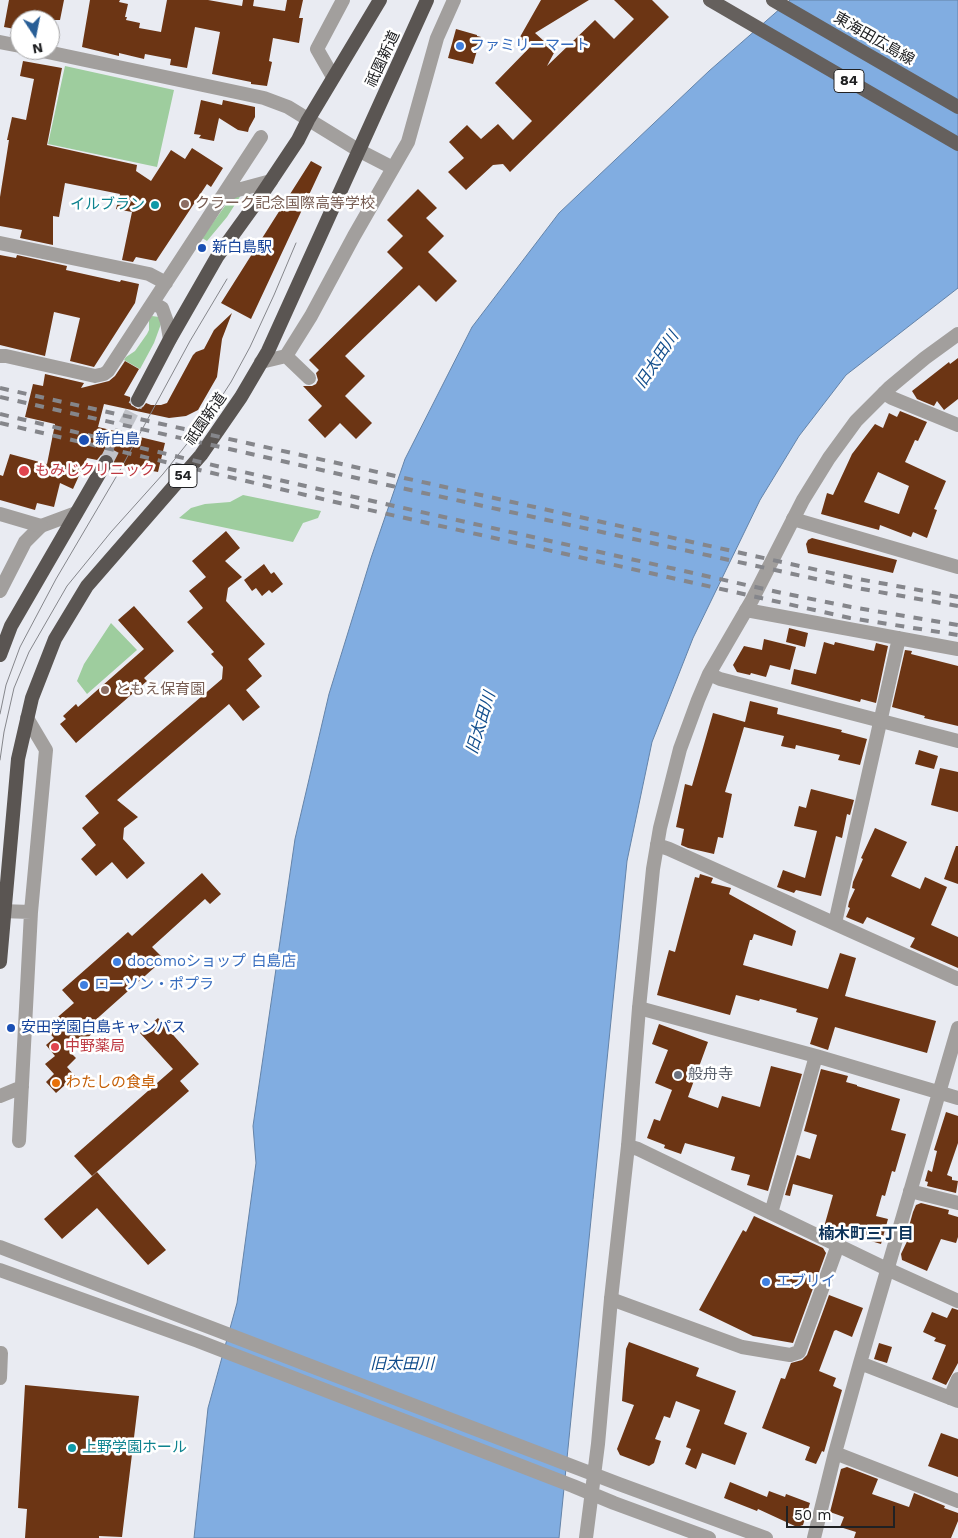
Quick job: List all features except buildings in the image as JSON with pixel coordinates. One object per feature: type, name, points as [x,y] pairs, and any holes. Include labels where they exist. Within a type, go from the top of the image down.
[{"type":"highway","name":"祇園新道","points":[[138,400],[217,257],[298,140],[333,77],[380,0]]},
{"type":"highway","name":"祇園新道","points":[[0,962],[2,911],[18,759],[32,698],[56,639],[87,586],[201,455],[241,397],[261,362],[427,0]]},
{"type":"highway","points":[[0,655],[11,626],[106,462]]},
{"type":"main road","name":"84","points":[[710,0],[958,144]]},
{"type":"main road","name":"東海田広島線","points":[[773,0],[958,107]]},
{"type":"street","points":[[333,77],[317,50],[342,0]]},
{"type":"street","points":[[261,362],[286,356],[311,316],[408,142],[437,38],[451,2]]},
{"type":"street","points":[[60,55],[264,98],[288,108],[358,150],[393,168]]},
{"type":"street","points":[[0,356],[95,376],[100,376],[108,371],[261,136]]},
{"type":"street","points":[[220,198],[234,191],[271,181]]},
{"type":"street","points":[[0,243],[149,274],[166,283]]},
{"type":"street","points":[[153,303],[162,308],[170,339]]},
{"type":"street","points":[[586,1538],[628,1146],[639,1008],[657,845],[680,749],[710,674],[828,458],[856,421],[884,393],[924,358],[958,334]]},
{"type":"street","points":[[286,356],[309,378]]},
{"type":"street","points":[[884,393],[958,425]]},
{"type":"street","points":[[0,592],[25,542],[41,526],[76,513]]},
{"type":"street","points":[[0,514],[41,526]]},
{"type":"street","points":[[794,519],[958,567]]},
{"type":"street","points":[[746,610],[958,649]]},
{"type":"street","points":[[835,923],[899,638]]},
{"type":"street","points":[[710,674],[720,679],[958,741]]},
{"type":"street","points":[[19,1141],[31,912],[46,750],[27,718]]},
{"type":"street","points":[[657,845],[958,979]]},
{"type":"street","points":[[2,911],[31,912]]},
{"type":"street","points":[[639,1008],[816,1056],[958,1098]]},
{"type":"street","points":[[814,1538],[860,1364],[958,1028]]},
{"type":"street","points":[[771,1213],[816,1056]]},
{"type":"street","points":[[0,1096],[22,1087]]},
{"type":"street","points":[[628,1146],[638,1149],[887,1269],[958,1301]]},
{"type":"street","points":[[910,1191],[958,1203]]},
{"type":"street","points":[[611,1299],[742,1346],[790,1355],[799,1352],[838,1245]]},
{"type":"street","points":[[0,1247],[619,1484],[766,1538]]},
{"type":"street","points":[[0,1270],[198,1341],[709,1538]]},
{"type":"street","points":[[0,1378],[1,1353]]},
{"type":"street","points":[[860,1364],[954,1400],[958,1379]]},
{"type":"street","points":[[835,1453],[958,1500]]},
{"type":"green space","points":[[65,66],[174,90],[157,167],[48,144]]},
{"type":"green space","points":[[241,195],[227,217],[207,241],[202,238],[227,203],[232,198]]},
{"type":"green space","points":[[152,316],[159,317],[161,324],[154,343],[140,369],[124,360],[135,351],[147,334],[149,319]]},
{"type":"green space","points":[[243,495],[321,511],[318,518],[303,523],[293,542],[179,518],[191,508],[205,504],[230,502]]},
{"type":"green space","points":[[111,623],[137,650],[87,694],[77,681],[84,664]]},
{"type":"water","name":"旧太田川","points":[[790,0],[958,0],[958,288],[846,375],[799,436],[760,500],[693,638],[652,742],[627,861],[559,1538],[194,1538],[208,1408],[237,1303],[256,1163],[253,1126],[295,839],[329,694],[371,558],[405,459],[472,327],[559,213],[709,71]]},
{"type":"tunnel","points":[[106,462],[138,400]]},
{"type":"tram line","points":[[0,760],[14,688],[29,652],[67,586],[111,532],[163,474],[209,416],[231,382],[250,347],[296,243]]},
{"type":"tram line","points":[[0,714],[6,685],[20,647],[56,579],[119,472],[190,341],[227,279]]},
{"type":"railway","points":[[0,388],[858,579],[958,597]]},
{"type":"railway","points":[[0,397],[392,486],[857,588],[958,606]]},
{"type":"railway","points":[[0,414],[221,467],[782,593],[958,625]]},
{"type":"railway","points":[[0,423],[365,509],[850,618],[958,635]]},
{"type":"place","name":"ファミリーマート","points":[[460,46]]},
{"type":"place","name":"クラーク記念国際高等学校","points":[[185,204]]},
{"type":"place","name":"イルブラン","points":[[155,205]]},
{"type":"place","name":"新白島駅","points":[[202,248]]},
{"type":"place","name":"新白島","points":[[84,440]]},
{"type":"place","name":"もみじクリニック","points":[[24,471]]},
{"type":"place","name":"ともえ保育園","points":[[105,690]]},
{"type":"place","name":"docomoショップ 白島店","points":[[117,962]]},
{"type":"place","name":"ローソン・ポプラ","points":[[84,985]]},
{"type":"place","name":"安田学園白島キャンパス","points":[[11,1028]]},
{"type":"place","name":"中野薬局","points":[[55,1047]]},
{"type":"place","name":"般舟寺","points":[[678,1075]]},
{"type":"place","name":"わたしの食卓","points":[[56,1083]]},
{"type":"place","name":"エブリイ","points":[[766,1282]]},
{"type":"place","name":"上野学園ホール","points":[[72,1448]]},
{"type":"district","name":"楠木町三丁目","points":[[866,1234]]}]
